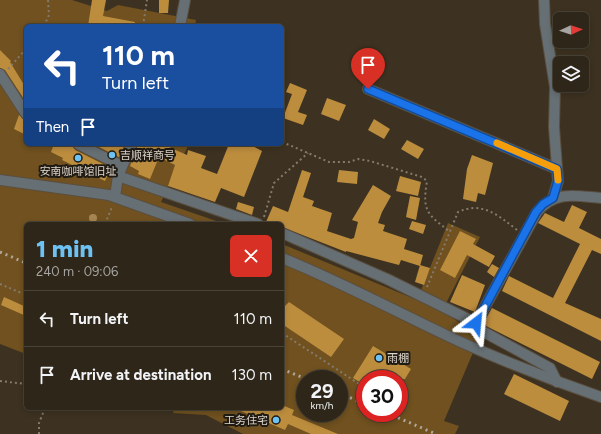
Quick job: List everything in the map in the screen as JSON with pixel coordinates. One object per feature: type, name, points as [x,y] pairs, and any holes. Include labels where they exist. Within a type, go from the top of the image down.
[{"type":"street","points":[[182,22],[185,0]]},
{"type":"street","points":[[544,0],[555,87],[554,127],[558,181],[553,198]]},
{"type":"street","points":[[1,75],[24,111]]},
{"type":"street","points":[[368,89],[557,169]]},
{"type":"street","points":[[82,146],[122,166]]},
{"type":"street","points":[[115,197],[118,176],[131,146]]},
{"type":"street","points":[[118,176],[261,221]]},
{"type":"street","points":[[0,180],[115,197],[184,222]]},
{"type":"street","points":[[476,323],[536,212],[543,204],[553,198],[573,196],[601,198]]},
{"type":"street","points":[[284,235],[380,276],[476,323],[482,331],[550,368],[557,382]]},
{"type":"street","points":[[284,259],[315,271],[463,343],[557,382],[601,397]]},
{"type":"path","points":[[45,24],[50,15],[48,0]]},
{"type":"path","points":[[143,24],[147,0]]},
{"type":"path","points":[[1,75],[24,51]]},
{"type":"path","points":[[284,143],[329,162],[349,162],[358,159],[370,160],[422,177],[427,181],[424,195],[426,210],[432,217],[450,231]]},
{"type":"path","points":[[261,221],[274,183],[308,152]]},
{"type":"path","points":[[106,222],[115,197]]},
{"type":"path","points":[[423,297],[458,212],[464,209],[482,208],[506,221],[524,236]]},
{"type":"path","points":[[0,284],[24,294]]},
{"type":"path","points":[[284,334],[356,382]]},
{"type":"path","points":[[0,381],[24,384]]},
{"type":"path","points":[[39,434],[39,423],[44,410]]},
{"type":"shaded area","points":[[0,0],[72,0],[107,11],[118,5],[196,20],[195,24],[24,24],[24,146],[188,146],[161,202],[219,222],[24,222],[24,353],[0,344]]},
{"type":"shaded area","points":[[448,223],[480,237],[442,311],[480,336],[444,421],[459,426],[455,434],[243,434],[206,415],[173,413],[174,410],[284,410],[284,245],[417,300]]},
{"type":"building","points":[[92,0],[106,0],[103,16],[135,22],[134,24],[88,24]]},
{"type":"building","points":[[159,0],[169,0],[168,13],[159,13]]},
{"type":"building","points":[[0,50],[11,61],[10,62],[24,85],[24,99],[5,70],[0,68]]},
{"type":"building","points":[[290,83],[307,90],[298,112],[307,115],[303,125],[284,118],[292,94],[286,92]]},
{"type":"building","points":[[327,98],[346,105],[339,121],[321,114]]},
{"type":"building","points":[[19,115],[24,119],[24,134],[14,129]]},
{"type":"building","points":[[374,119],[390,129],[384,139],[368,130]]},
{"type":"building","points":[[407,140],[424,149],[418,159],[401,149]]},
{"type":"building","points":[[53,146],[73,146],[75,150],[111,168],[105,181],[62,160],[63,158],[51,152]]},
{"type":"building","points":[[97,146],[124,146],[119,157]]},
{"type":"building","points":[[137,146],[167,146],[187,155],[188,150],[206,156],[201,168],[217,174],[228,146],[253,146],[262,151],[244,197],[221,188],[215,202],[168,186],[175,165],[159,157],[150,179],[138,174],[139,171],[130,166]]},
{"type":"building","points":[[472,155],[493,163],[485,195],[478,193],[476,202],[463,199],[467,169]]},
{"type":"building","points":[[302,170],[311,173],[303,197],[314,201],[312,206],[332,213],[327,231],[351,239],[354,238],[358,222],[352,220],[373,185],[391,196],[378,223],[385,225],[383,231],[407,239],[404,249],[423,255],[420,266],[401,260],[399,265],[346,252],[284,228],[284,222],[266,222],[273,206],[288,212]]},
{"type":"building","points":[[339,170],[358,172],[357,184],[337,182]]},
{"type":"building","points":[[400,176],[421,182],[418,196],[396,191]]},
{"type":"building","points":[[410,196],[420,198],[416,220],[406,217]]},
{"type":"building","points":[[238,202],[254,207],[252,215],[236,209]]},
{"type":"building","points":[[572,205],[587,212],[579,228],[601,239],[601,254],[592,250],[565,303],[601,319],[601,341],[502,291],[509,276],[553,298],[580,244],[538,223],[545,213],[564,222]]},
{"type":"building","points":[[412,221],[426,225],[423,234],[409,229]]},
{"type":"building","points":[[460,231],[476,239],[473,244],[495,256],[489,267],[467,255],[455,278],[440,270]]},
{"type":"building","points":[[492,264],[499,268],[494,277],[487,272]]},
{"type":"building","points":[[420,265],[430,268],[424,285],[415,282]]},
{"type":"building","points":[[462,275],[485,285],[475,312],[450,302]]},
{"type":"building","points":[[4,297],[24,306],[24,315],[1,305]]},
{"type":"building","points":[[289,302],[344,339],[331,357],[284,325],[284,305]]},
{"type":"building","points":[[492,308],[600,362],[592,379],[486,326],[484,322]]},
{"type":"building","points":[[373,346],[411,369],[408,374],[408,370],[358,370]]},
{"type":"building","points":[[514,374],[569,401],[560,421],[504,394]]},
{"type":"building","name":"工务住宅","points":[[284,406],[294,410],[292,415],[296,417],[296,422],[309,422],[338,434],[311,434],[288,424],[285,430],[239,410],[284,410]]},
{"type":"railway","points":[[0,252],[24,262]]},
{"type":"railway","points":[[284,370],[296,375]]},
{"type":"railway","points":[[348,397],[356,400]]},
{"type":"railway","points":[[408,422],[436,434]]},
{"type":"slow traffic","points":[[497,143],[557,169],[558,180]]},
{"type":"place","name":"吉顺祥商号","points":[[112,155]]},
{"type":"place","name":"安南咖啡馆旧址","points":[[78,158]]},
{"type":"place","name":"雨棚","points":[[379,358]]},
{"type":"place","name":"工务住宅","points":[[276,420]]},
{"type":"route","points":[[368,89],[557,169],[558,181],[553,198],[543,204],[536,212],[476,323]]}]
